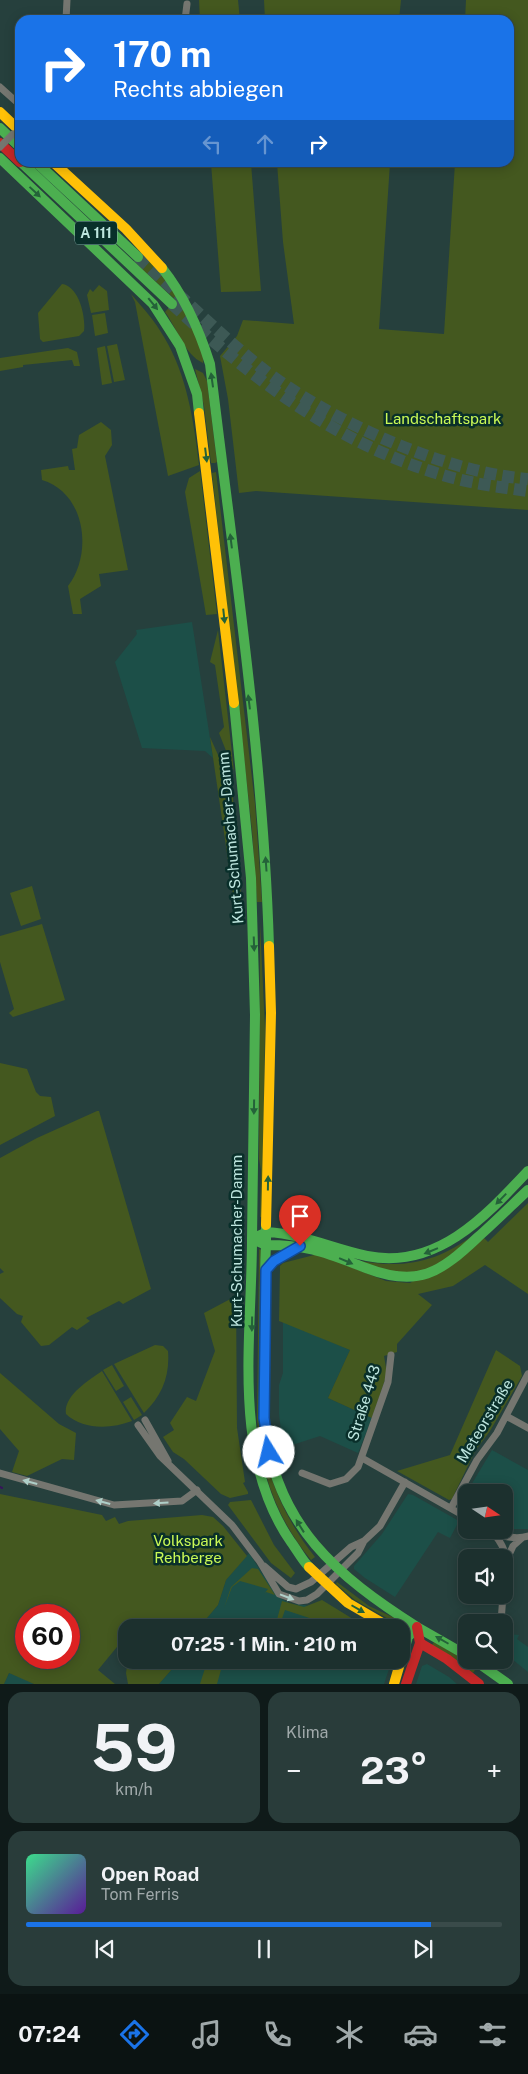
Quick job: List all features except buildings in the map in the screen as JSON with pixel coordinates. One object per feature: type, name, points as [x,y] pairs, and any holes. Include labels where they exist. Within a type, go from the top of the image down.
[{"type":"main road","points":[[0,112],[15,127]]},
{"type":"main road","points":[[0,128],[15,142]]},
{"type":"main road","name":"A 111","points":[[0,143],[15,157]]},
{"type":"main road","name":"Kurt-Schumacher-Damm","points":[[0,158],[146,296],[173,333],[190,370],[199,404],[244,791],[253,914],[255,1015],[250,1424],[255,1463],[266,1499],[279,1526],[292,1546],[317,1577],[327,1586],[350,1604],[376,1619]]},
{"type":"main road","name":"A 111","points":[[25,167],[172,304]]},
{"type":"main road","name":"A 111","points":[[41,167],[138,257]]},
{"type":"main road","name":"Kurt-Schumacher-Damm","points":[[58,167],[166,271],[189,307],[206,347],[213,385],[254,745],[269,913],[271,1013],[264,1418],[271,1458],[283,1494],[294,1516],[312,1545],[330,1564],[358,1589],[458,1650]]},
{"type":"main road","points":[[253,914],[269,913]]},
{"type":"main road","points":[[252,1239],[267,1232],[312,1237],[369,1257],[397,1259],[422,1255],[443,1246],[472,1225],[488,1212],[528,1171]]},
{"type":"main road","points":[[252,1239],[266,1245],[314,1248],[386,1276],[406,1278],[425,1275],[453,1261],[528,1190]]},
{"type":"main road","points":[[266,1270],[274,1261],[300,1246]]},
{"type":"main road","points":[[406,1684],[420,1643],[417,1626],[410,1631]]},
{"type":"main road","points":[[410,1638],[447,1659],[479,1684]]},
{"type":"main road","points":[[394,1684],[398,1669]]},
{"type":"main road","points":[[488,1669],[508,1684]]},
{"type":"street","points":[[66,15],[67,2]]},
{"type":"street","points":[[186,15],[187,4]]},
{"type":"street","points":[[0,87],[15,100]]},
{"type":"street","points":[[0,147],[15,133]]},
{"type":"street","name":"Straße 443","points":[[362,1458],[388,1382],[391,1355]]},
{"type":"street","name":"Meteorstraße","points":[[451,1508],[477,1460],[497,1433],[528,1374]]},
{"type":"street","points":[[506,1416],[528,1428]]},
{"type":"street","points":[[145,1420],[169,1463]]},
{"type":"street","points":[[138,1425],[160,1456],[232,1525],[260,1562],[279,1594],[290,1599],[307,1600],[327,1586],[358,1553],[364,1541],[380,1526],[405,1482]]},
{"type":"street","points":[[302,1473],[315,1480],[334,1483],[353,1473],[362,1458],[458,1512]]},
{"type":"street","points":[[0,1473],[114,1505],[182,1501],[197,1490]]},
{"type":"street","points":[[512,1549],[515,1544],[525,1537]]},
{"type":"street","points":[[260,1562],[288,1587],[296,1589],[317,1577],[351,1546],[364,1541]]},
{"type":"shaded area","points":[[192,622],[213,758],[205,751],[142,748],[115,662],[137,634],[136,630]]},
{"type":"shaded area","points":[[283,1321],[350,1350],[328,1398],[372,1418],[358,1453],[320,1436],[283,1448],[279,1414],[279,1385],[283,1373]]},
{"type":"shaded area","points":[[492,1450],[528,1470],[528,1529],[513,1529],[513,1484],[472,1484]]},
{"type":"shaded area","points":[[408,1494],[458,1520],[450,1538],[438,1532],[395,1597],[354,1569],[354,1566],[382,1534]]},
{"type":"shaded area","points":[[249,1553],[277,1596],[291,1604],[305,1605],[339,1619],[207,1619],[218,1605],[226,1580]]},
{"type":"shaded area","points":[[513,1634],[519,1635],[517,1639],[528,1647],[528,1672],[513,1660]]},
{"type":"shaded area","points":[[427,1664],[457,1684],[416,1684],[422,1666]]},
{"type":"shaded area","points":[[172,1669],[389,1669],[384,1684],[159,1684]]},
{"type":"shaded area","points":[[9,1673],[22,1678],[34,1684],[4,1684]]},
{"type":"green space","points":[[199,0],[238,0],[240,15],[200,15]]},
{"type":"green space","points":[[264,0],[401,0],[400,15],[265,15]]},
{"type":"green space","name":"Landschaftspark","points":[[466,0],[528,0],[528,510],[256,491],[239,493],[228,399],[220,356],[237,336],[243,320],[294,324],[283,242],[277,167],[390,167],[379,329],[444,334],[455,167],[514,167],[514,15],[465,15]]},
{"type":"green space","points":[[211,167],[251,167],[261,291],[221,292]]},
{"type":"green space","points":[[142,253],[161,274],[191,321],[203,351],[203,363],[196,359],[186,347],[165,312],[176,300],[134,262]]},
{"type":"green space","points":[[62,284],[73,290],[77,296],[84,318],[84,331],[79,336],[43,342],[40,339],[38,313]]},
{"type":"green space","points":[[99,285],[107,291],[109,310],[91,313],[87,295],[90,289],[93,292]]},
{"type":"green space","points":[[131,294],[157,326],[172,352],[184,383],[192,416],[199,465],[168,476],[135,302]]},
{"type":"green space","points":[[105,313],[108,333],[95,336],[92,315]]},
{"type":"green space","points":[[117,344],[125,380],[114,382],[107,346]]},
{"type":"green space","points":[[105,346],[112,383],[102,385],[97,348]]},
{"type":"green space","points":[[68,348],[77,352],[80,366],[74,366],[72,360],[23,365],[23,367],[0,371],[0,358]]},
{"type":"green space","points":[[195,369],[203,373],[207,381],[217,462],[215,463],[211,463],[204,406]]},
{"type":"green space","points":[[101,422],[111,430],[112,445],[105,456],[128,570],[99,574],[101,586],[80,599],[82,614],[73,614],[68,586],[76,573],[81,558],[81,526],[76,511],[68,498],[57,487],[42,480],[41,470],[68,466],[69,470],[75,470],[72,449],[77,448],[79,435]]},
{"type":"green space","points":[[200,471],[217,614],[206,615],[185,492],[189,478]]},
{"type":"green space","points":[[216,472],[255,804],[262,902],[257,902],[252,830],[212,473]]},
{"type":"green space","points":[[218,630],[234,771],[219,733],[224,727],[215,665],[210,662]]},
{"type":"green space","points":[[210,737],[232,786],[242,908],[235,908]]},
{"type":"green space","points":[[32,886],[41,919],[21,926],[10,893]]},
{"type":"green space","points":[[260,923],[265,1028],[263,1217],[260,1217],[261,1170],[259,1159]]},
{"type":"green space","points":[[42,924],[65,1000],[13,1017],[9,1013],[14,1009],[0,962],[0,936]]},
{"type":"green space","points":[[0,1063],[27,1069],[36,1092],[40,1096],[51,1097],[55,1116],[0,1145]]},
{"type":"green space","points":[[99,1111],[151,1289],[123,1304],[119,1301],[86,1318],[90,1321],[77,1330],[72,1327],[49,1345],[41,1346],[21,1322],[23,1316],[17,1314],[0,1298],[0,1274],[4,1272],[0,1268],[0,1158],[37,1138]]},
{"type":"green space","points":[[528,1203],[528,1294],[485,1265],[453,1286],[418,1294],[432,1305],[397,1344],[397,1352],[384,1356],[387,1374],[372,1418],[328,1398],[350,1350],[279,1321],[280,1266],[283,1263],[318,1254],[386,1281],[410,1283],[484,1238],[488,1242]]},
{"type":"green space","points":[[475,1234],[450,1256],[431,1268],[420,1271],[397,1273],[360,1261],[392,1264],[421,1261],[461,1244]]},
{"type":"green space","points":[[259,1249],[261,1250],[259,1414],[264,1453],[276,1490],[284,1507],[293,1525],[315,1557],[311,1560],[299,1544],[280,1511],[272,1494],[262,1458],[257,1419]]},
{"type":"green space","points":[[236,1296],[237,1428],[245,1482],[243,1483],[248,1494],[230,1498],[221,1494],[184,1459],[173,1452],[163,1437],[174,1430],[170,1423],[187,1397],[196,1401],[215,1351],[204,1313]]},
{"type":"green space","points":[[155,1345],[163,1346],[168,1351],[168,1369],[160,1393],[144,1413],[114,1364]]},
{"type":"green space","points":[[496,1350],[520,1366],[522,1376],[490,1431],[475,1451],[452,1499],[449,1500],[397,1471],[450,1455]]},
{"type":"green space","points":[[112,1365],[124,1386],[116,1391],[103,1370]]},
{"type":"green space","points":[[102,1371],[132,1421],[106,1427],[81,1423],[66,1414],[66,1407],[78,1389]]},
{"type":"green space","points":[[0,1373],[59,1424],[76,1433],[74,1460],[62,1459],[27,1476],[12,1472],[19,1451],[0,1429]]},
{"type":"green space","points":[[131,1397],[142,1415],[134,1420],[123,1402]]},
{"type":"green space","name":"Volkspark Rehberge","points":[[0,1494],[102,1515],[106,1521],[115,1517],[119,1524],[128,1521],[202,1515],[213,1517],[223,1526],[247,1556],[226,1580],[218,1605],[207,1619],[118,1619],[118,1646],[98,1670],[115,1684],[34,1684],[9,1673],[4,1684],[0,1684]]},
{"type":"green space","points":[[251,1500],[274,1545],[295,1573],[291,1578],[271,1563],[228,1505],[230,1502]]},
{"type":"green space","points":[[252,1568],[258,1569],[275,1595],[266,1592],[264,1594],[268,1589],[240,1581],[232,1587],[224,1608],[231,1587]]},
{"type":"green space","points":[[337,1582],[369,1606],[397,1619],[388,1619],[355,1600],[336,1584]]},
{"type":"green space","points":[[322,1600],[353,1619],[313,1619],[285,1610],[282,1619],[277,1619],[282,1601],[304,1607]]},
{"type":"green space","points":[[434,1642],[458,1656],[458,1663],[432,1645]]},
{"type":"green space","points":[[127,1669],[172,1669],[159,1684],[128,1684]]},
{"type":"green space","points":[[205,1669],[221,1669],[217,1684],[200,1684]]},
{"type":"green space","points":[[467,1669],[476,1669],[473,1673]]},
{"type":"tunnel","points":[[138,257],[243,353],[286,386],[317,405],[386,440],[423,454],[459,466],[528,479]]},
{"type":"tunnel","points":[[172,304],[266,383],[298,407],[333,428],[406,463],[446,476],[528,491]]},
{"type":"traffic: fast","points":[[0,128],[15,142]]},
{"type":"traffic: fast","points":[[0,158],[153,304],[180,346],[197,394],[199,413]]},
{"type":"traffic: fast","points":[[26,167],[172,304]]},
{"type":"traffic: fast","points":[[41,167],[138,257]]},
{"type":"traffic: fast","points":[[162,268],[178,290],[201,338],[210,364],[254,727],[266,873],[269,946]]},
{"type":"traffic: fast","points":[[234,703],[251,878],[255,1015],[252,1239],[266,1245],[266,1225]]},
{"type":"traffic: fast","points":[[267,1232],[293,1236],[367,1256],[392,1258],[415,1255],[437,1247],[457,1236],[476,1222],[528,1171]]},
{"type":"traffic: fast","points":[[266,1245],[306,1248],[384,1274],[400,1277],[427,1274],[452,1260],[528,1190]]},
{"type":"traffic: fast","points":[[267,1232],[252,1239],[249,1356],[252,1434],[260,1472],[272,1508],[291,1542],[309,1567]]},
{"type":"traffic: fast","points":[[266,1245],[264,1419],[272,1462],[283,1493],[297,1520],[316,1545],[337,1567],[361,1588],[417,1627]]},
{"type":"traffic: fast","points":[[266,1270],[274,1261],[300,1246]]},
{"type":"traffic: fast","points":[[417,1627],[458,1650]]},
{"type":"traffic: fast","points":[[410,1635],[417,1627]]},
{"type":"traffic: fast","points":[[487,1669],[508,1684]]},
{"type":"traffic: slow","points":[[0,112],[15,126]]},
{"type":"traffic: slow","points":[[58,167],[126,229],[162,268]]},
{"type":"traffic: slow","points":[[199,413],[234,703]]},
{"type":"traffic: slow","points":[[266,1225],[271,1013],[269,946]]},
{"type":"traffic: slow","points":[[309,1567],[348,1603],[376,1619]]},
{"type":"traffic: slow","points":[[394,1684],[398,1669]]},
{"type":"traffic: jam","points":[[0,143],[15,157]]},
{"type":"traffic: jam","points":[[406,1684],[420,1643],[417,1627]]},
{"type":"traffic: jam","points":[[420,1643],[447,1659],[479,1684]]},
{"type":"route","points":[[269,1452],[264,1418],[266,1270],[274,1261],[300,1246]]}]
